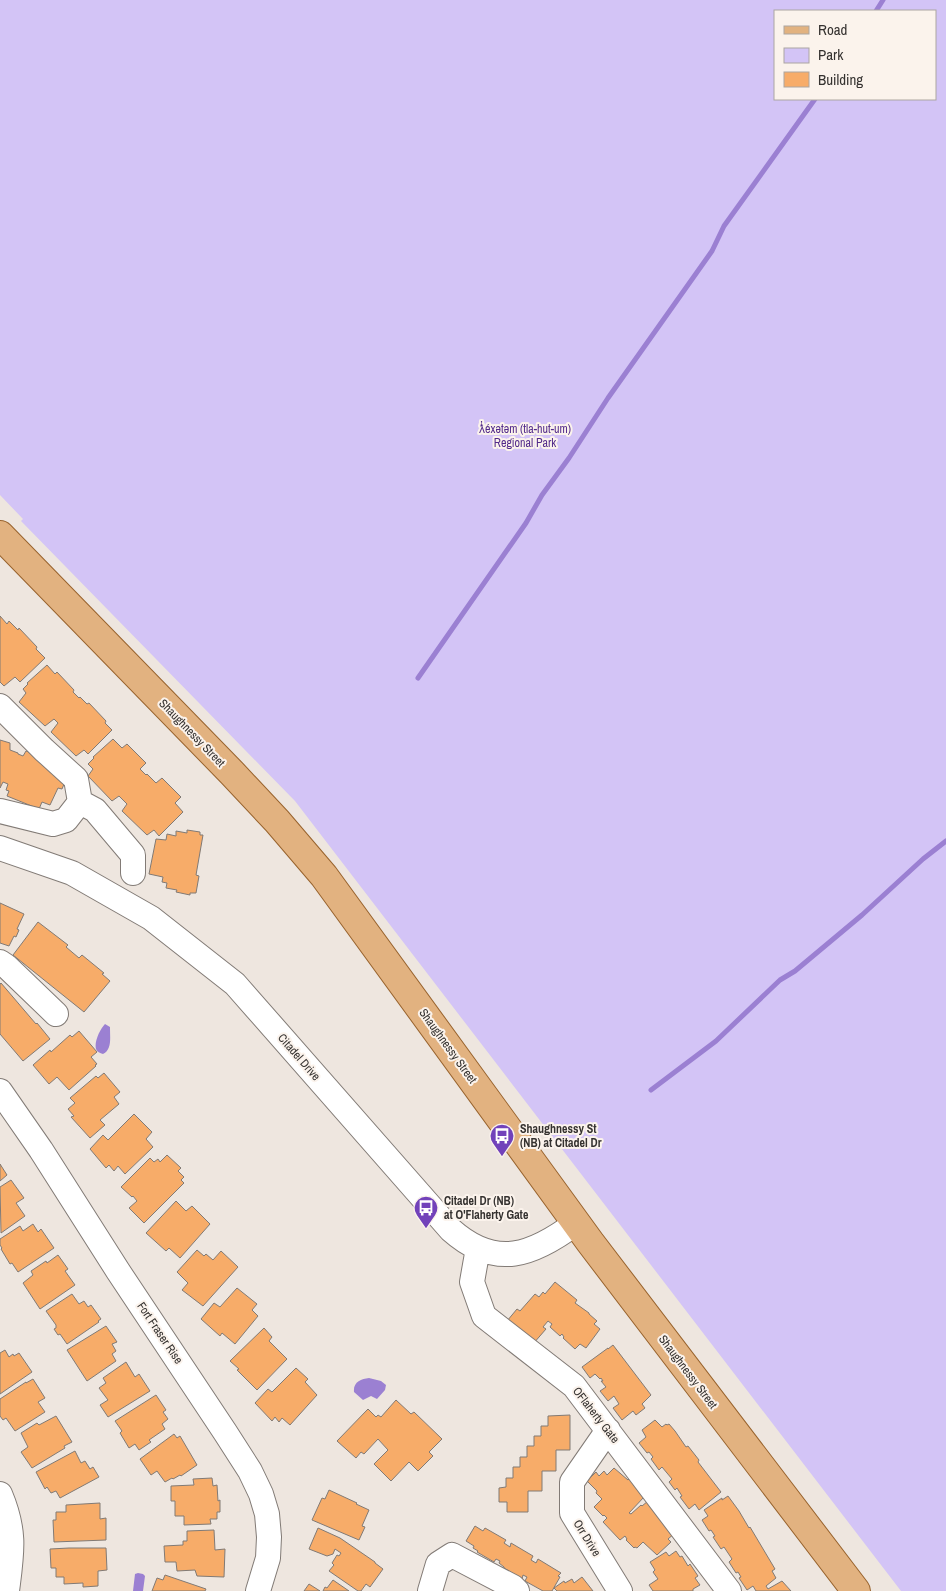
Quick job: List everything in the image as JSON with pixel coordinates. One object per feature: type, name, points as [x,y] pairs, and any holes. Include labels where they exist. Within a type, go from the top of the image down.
[{"type":"main road","name":"Shaughnessy Street","points":[[0,535],[246,787],[312,861],[576,1223],[856,1591]]},
{"type":"street","points":[[0,706],[76,779],[80,802],[66,820],[53,824],[0,811]]},
{"type":"street","points":[[80,802],[95,810],[133,854],[132,874]]},
{"type":"street","name":"Citadel Drive","points":[[0,848],[72,873],[151,918],[235,984],[451,1230],[463,1241],[492,1252],[510,1254],[528,1252],[551,1240],[576,1223]]},
{"type":"street","points":[[0,962],[56,1014]]},
{"type":"street","name":"Fort Fraser Rise","points":[[0,1091],[41,1150],[250,1471],[261,1494],[267,1514],[269,1537],[268,1558],[258,1591]]},
{"type":"street","name":"OFlaherty Gate","points":[[478,1248],[472,1282],[484,1316],[574,1386],[729,1591]]},
{"type":"street","name":"Orr Drive","points":[[608,1430],[572,1482],[572,1513],[620,1591]]},
{"type":"street","points":[[0,1494],[10,1525],[12,1544],[7,1591]]},
{"type":"street","points":[[430,1591],[438,1564],[452,1555],[513,1587],[517,1591]]},
{"type":"green space","name":"ƛ̓éxətəm (tla-hut-um) Regional Park","points":[[0,0],[946,0],[946,1591],[901,1591],[295,801],[21,521],[23,519],[0,495]]},
{"type":"shaded area","points":[[105,1024],[110,1027],[110,1040],[108,1050],[103,1054],[97,1051],[96,1043]]},
{"type":"shaded area","points":[[369,1378],[381,1381],[386,1385],[385,1390],[377,1399],[371,1396],[363,1400],[354,1392],[354,1389],[356,1383],[360,1380]]},
{"type":"shaded area","points":[[138,1573],[145,1576],[143,1591],[133,1591],[135,1574]]},
{"type":"building","points":[[0,616],[7,624],[9,621],[18,630],[19,628],[45,658],[20,682],[15,677],[4,686],[0,682]]},
{"type":"building","points":[[47,665],[55,674],[57,672],[79,698],[87,704],[89,703],[112,730],[88,754],[84,750],[76,756],[51,732],[58,723],[54,719],[45,726],[19,702],[26,693],[23,689],[27,683]]},
{"type":"building","points":[[113,739],[122,748],[127,744],[146,763],[140,769],[146,775],[156,783],[162,778],[181,797],[175,803],[183,812],[159,836],[154,830],[147,835],[122,811],[127,804],[119,796],[112,801],[88,776],[93,769],[88,764]]},
{"type":"building","points":[[0,740],[10,743],[10,750],[23,756],[26,751],[39,755],[39,762],[67,777],[62,789],[58,788],[50,805],[42,802],[39,809],[7,796],[9,791],[6,790],[8,784],[3,782],[0,788]]},
{"type":"building","points":[[187,830],[200,832],[200,835],[203,835],[196,875],[199,876],[196,893],[190,893],[190,895],[166,888],[167,883],[162,882],[163,877],[149,874],[156,839],[166,840],[167,834],[176,836],[176,831],[187,833]]},
{"type":"building","points":[[0,903],[24,914],[17,929],[19,930],[16,937],[14,936],[9,946],[0,943]]},
{"type":"building","points":[[38,922],[68,945],[66,947],[79,958],[82,955],[104,973],[102,974],[110,981],[84,1012],[13,955]]},
{"type":"building","points":[[1,983],[50,1039],[23,1061],[0,1034]]},
{"type":"building","points":[[79,1031],[97,1052],[91,1057],[97,1064],[96,1066],[69,1090],[57,1077],[49,1084],[33,1065],[70,1035],[72,1037]]},
{"type":"building","points":[[104,1073],[120,1092],[114,1097],[119,1104],[100,1120],[105,1125],[90,1138],[71,1117],[74,1116],[68,1109],[75,1103],[70,1098],[96,1076],[98,1078]]},
{"type":"building","points":[[134,1114],[152,1132],[146,1139],[153,1147],[125,1174],[118,1166],[114,1171],[109,1165],[106,1168],[90,1149],[103,1135],[108,1140]]},
{"type":"building","points":[[167,1155],[181,1168],[178,1171],[184,1177],[181,1180],[184,1183],[144,1223],[129,1208],[137,1201],[121,1187],[150,1158],[154,1162],[158,1159],[160,1162]]},
{"type":"building","points":[[0,1164],[7,1175],[0,1181]]},
{"type":"building","points":[[11,1180],[24,1198],[16,1203],[25,1216],[1,1233],[0,1187]]},
{"type":"building","points":[[176,1201],[186,1211],[192,1206],[210,1224],[180,1258],[169,1248],[166,1251],[146,1233]]},
{"type":"building","points":[[33,1224],[38,1232],[41,1229],[54,1248],[18,1272],[12,1263],[10,1264],[1,1249],[0,1239],[20,1226],[23,1231]]},
{"type":"building","points":[[197,1250],[213,1260],[221,1251],[238,1267],[203,1306],[182,1290],[188,1283],[177,1272]]},
{"type":"building","points":[[58,1255],[68,1269],[65,1271],[75,1285],[40,1309],[23,1283],[33,1275],[31,1271]]},
{"type":"building","points":[[555,1282],[577,1300],[575,1303],[597,1321],[594,1324],[600,1329],[586,1348],[580,1344],[575,1349],[563,1338],[562,1334],[560,1336],[550,1327],[552,1324],[548,1321],[543,1327],[546,1329],[533,1344],[507,1321],[517,1309],[520,1311],[535,1294],[539,1297],[543,1292],[545,1294]]},
{"type":"building","points":[[237,1288],[257,1304],[252,1310],[258,1316],[235,1344],[222,1333],[220,1336],[201,1319],[214,1303],[220,1307]]},
{"type":"building","points":[[72,1294],[79,1304],[84,1301],[88,1307],[91,1305],[101,1319],[67,1344],[54,1329],[56,1325],[46,1311]]},
{"type":"building","points":[[106,1326],[117,1342],[112,1344],[116,1351],[112,1354],[116,1361],[87,1381],[67,1350]]},
{"type":"building","points":[[264,1328],[272,1337],[269,1341],[287,1359],[257,1390],[230,1361]]},
{"type":"building","points":[[613,1345],[651,1395],[642,1404],[645,1408],[636,1415],[633,1411],[622,1420],[613,1408],[619,1404],[614,1396],[608,1401],[600,1391],[606,1387],[601,1378],[595,1374],[590,1378],[582,1367]]},
{"type":"building","points":[[5,1350],[9,1357],[19,1353],[32,1372],[0,1394],[0,1353]]},
{"type":"building","points":[[126,1362],[135,1377],[139,1374],[150,1391],[108,1417],[100,1405],[108,1400],[99,1388],[106,1383],[103,1378]]},
{"type":"building","points":[[296,1368],[308,1379],[305,1382],[317,1395],[290,1425],[282,1418],[279,1422],[275,1417],[272,1421],[255,1403],[268,1389],[272,1392]]},
{"type":"building","points":[[33,1379],[45,1398],[38,1402],[45,1412],[15,1431],[6,1418],[3,1420],[0,1416],[0,1399]]},
{"type":"building","points":[[156,1395],[166,1410],[163,1412],[168,1419],[162,1424],[165,1429],[139,1450],[135,1444],[129,1448],[120,1433],[122,1431],[115,1421]]},
{"type":"building","points":[[396,1400],[411,1414],[414,1412],[442,1439],[429,1452],[433,1456],[418,1471],[409,1462],[391,1481],[374,1464],[388,1450],[378,1439],[364,1454],[361,1452],[356,1458],[337,1441],[368,1409],[376,1417],[378,1415],[381,1417]]},
{"type":"building","points":[[570,1415],[570,1450],[556,1450],[556,1471],[542,1471],[542,1491],[528,1491],[528,1512],[507,1512],[507,1502],[499,1502],[499,1488],[506,1487],[506,1478],[513,1478],[513,1467],[520,1467],[520,1457],[527,1457],[527,1446],[534,1446],[534,1436],[541,1436],[541,1426],[548,1426],[548,1416]]},
{"type":"building","points":[[56,1416],[72,1442],[32,1468],[21,1452],[28,1447],[21,1433],[37,1423],[39,1425]]},
{"type":"building","points":[[655,1420],[662,1427],[669,1424],[686,1447],[688,1446],[699,1460],[698,1462],[721,1492],[699,1510],[695,1504],[689,1509],[680,1497],[682,1496],[677,1488],[675,1490],[669,1482],[672,1479],[662,1467],[659,1470],[651,1459],[653,1457],[639,1443],[646,1437],[642,1430]]},
{"type":"building","points":[[174,1434],[177,1438],[180,1436],[197,1465],[181,1476],[165,1482],[157,1471],[151,1475],[140,1459]]},
{"type":"building","points":[[75,1451],[81,1463],[85,1461],[90,1469],[93,1467],[99,1477],[60,1498],[56,1491],[51,1493],[47,1487],[45,1489],[36,1472]]},
{"type":"building","points":[[614,1468],[628,1480],[630,1478],[644,1497],[629,1513],[631,1514],[648,1501],[675,1533],[668,1539],[671,1542],[657,1555],[643,1542],[637,1548],[634,1548],[626,1540],[625,1536],[620,1540],[603,1522],[607,1518],[594,1507],[602,1499],[587,1481],[596,1472],[599,1476],[604,1471],[607,1475]]},
{"type":"building","points":[[212,1478],[213,1486],[217,1485],[218,1501],[220,1500],[220,1512],[217,1512],[217,1519],[210,1519],[211,1524],[184,1525],[184,1516],[175,1516],[175,1501],[171,1501],[171,1486],[194,1485],[193,1479]]},
{"type":"building","points":[[329,1490],[369,1510],[362,1526],[365,1527],[359,1540],[312,1520],[322,1498],[325,1499]]},
{"type":"building","points":[[728,1496],[750,1527],[775,1569],[772,1571],[776,1578],[766,1586],[768,1589],[782,1581],[791,1591],[756,1591],[753,1586],[747,1590],[739,1578],[741,1577],[738,1572],[736,1573],[729,1562],[732,1559],[724,1547],[721,1549],[713,1537],[715,1536],[711,1530],[709,1531],[702,1520],[708,1516],[704,1510]]},
{"type":"building","points":[[100,1503],[100,1519],[106,1518],[106,1540],[54,1542],[53,1520],[56,1520],[56,1512],[66,1512],[66,1505]]},
{"type":"building","points":[[475,1526],[483,1531],[485,1528],[506,1540],[504,1543],[510,1547],[511,1543],[533,1556],[531,1560],[536,1563],[538,1559],[561,1573],[552,1591],[543,1591],[525,1581],[527,1577],[523,1575],[522,1579],[504,1568],[499,1563],[500,1561],[496,1559],[494,1562],[477,1552],[473,1548],[474,1546],[466,1541]]},
{"type":"building","points":[[318,1528],[340,1538],[383,1569],[370,1587],[366,1584],[361,1591],[358,1591],[329,1571],[334,1565],[332,1563],[337,1555],[339,1556],[341,1553],[335,1549],[333,1554],[327,1556],[309,1549]]},
{"type":"building","points":[[214,1530],[215,1550],[225,1549],[224,1577],[197,1576],[195,1570],[177,1571],[176,1562],[165,1562],[164,1546],[183,1545],[183,1541],[187,1541],[187,1531]]},
{"type":"building","points":[[106,1548],[107,1570],[98,1571],[98,1586],[83,1587],[83,1583],[64,1584],[64,1577],[56,1577],[56,1568],[51,1568],[50,1549]]},
{"type":"building","points":[[676,1551],[680,1557],[682,1556],[688,1566],[690,1564],[698,1576],[695,1578],[700,1585],[693,1589],[693,1591],[653,1591],[649,1585],[658,1579],[653,1572],[655,1570],[650,1562],[666,1552],[669,1556]]},
{"type":"building","points":[[165,1575],[206,1589],[205,1591],[152,1591],[157,1578],[163,1580]]},
{"type":"building","points":[[582,1577],[593,1591],[557,1591],[554,1588],[564,1581],[565,1583],[572,1579],[574,1583]]},
{"type":"building","points":[[333,1580],[349,1591],[323,1591]]},
{"type":"building","points":[[309,1584],[320,1591],[304,1591]]},
{"type":"waterway","points":[[877,10],[883,0]]},
{"type":"waterway","points":[[418,678],[526,523],[542,495],[569,458],[608,398],[712,251],[724,226],[814,100]]},
{"type":"waterway","points":[[651,1090],[716,1041],[780,980],[795,971],[862,915],[923,859],[946,841]]},
{"type":"place","name":"Shaughnessy St (NB) at Citadel Dr","points":[[502,1157]]},
{"type":"place","name":"Citadel Dr (NB) at O'Flaherty Gate","points":[[426,1229]]}]
